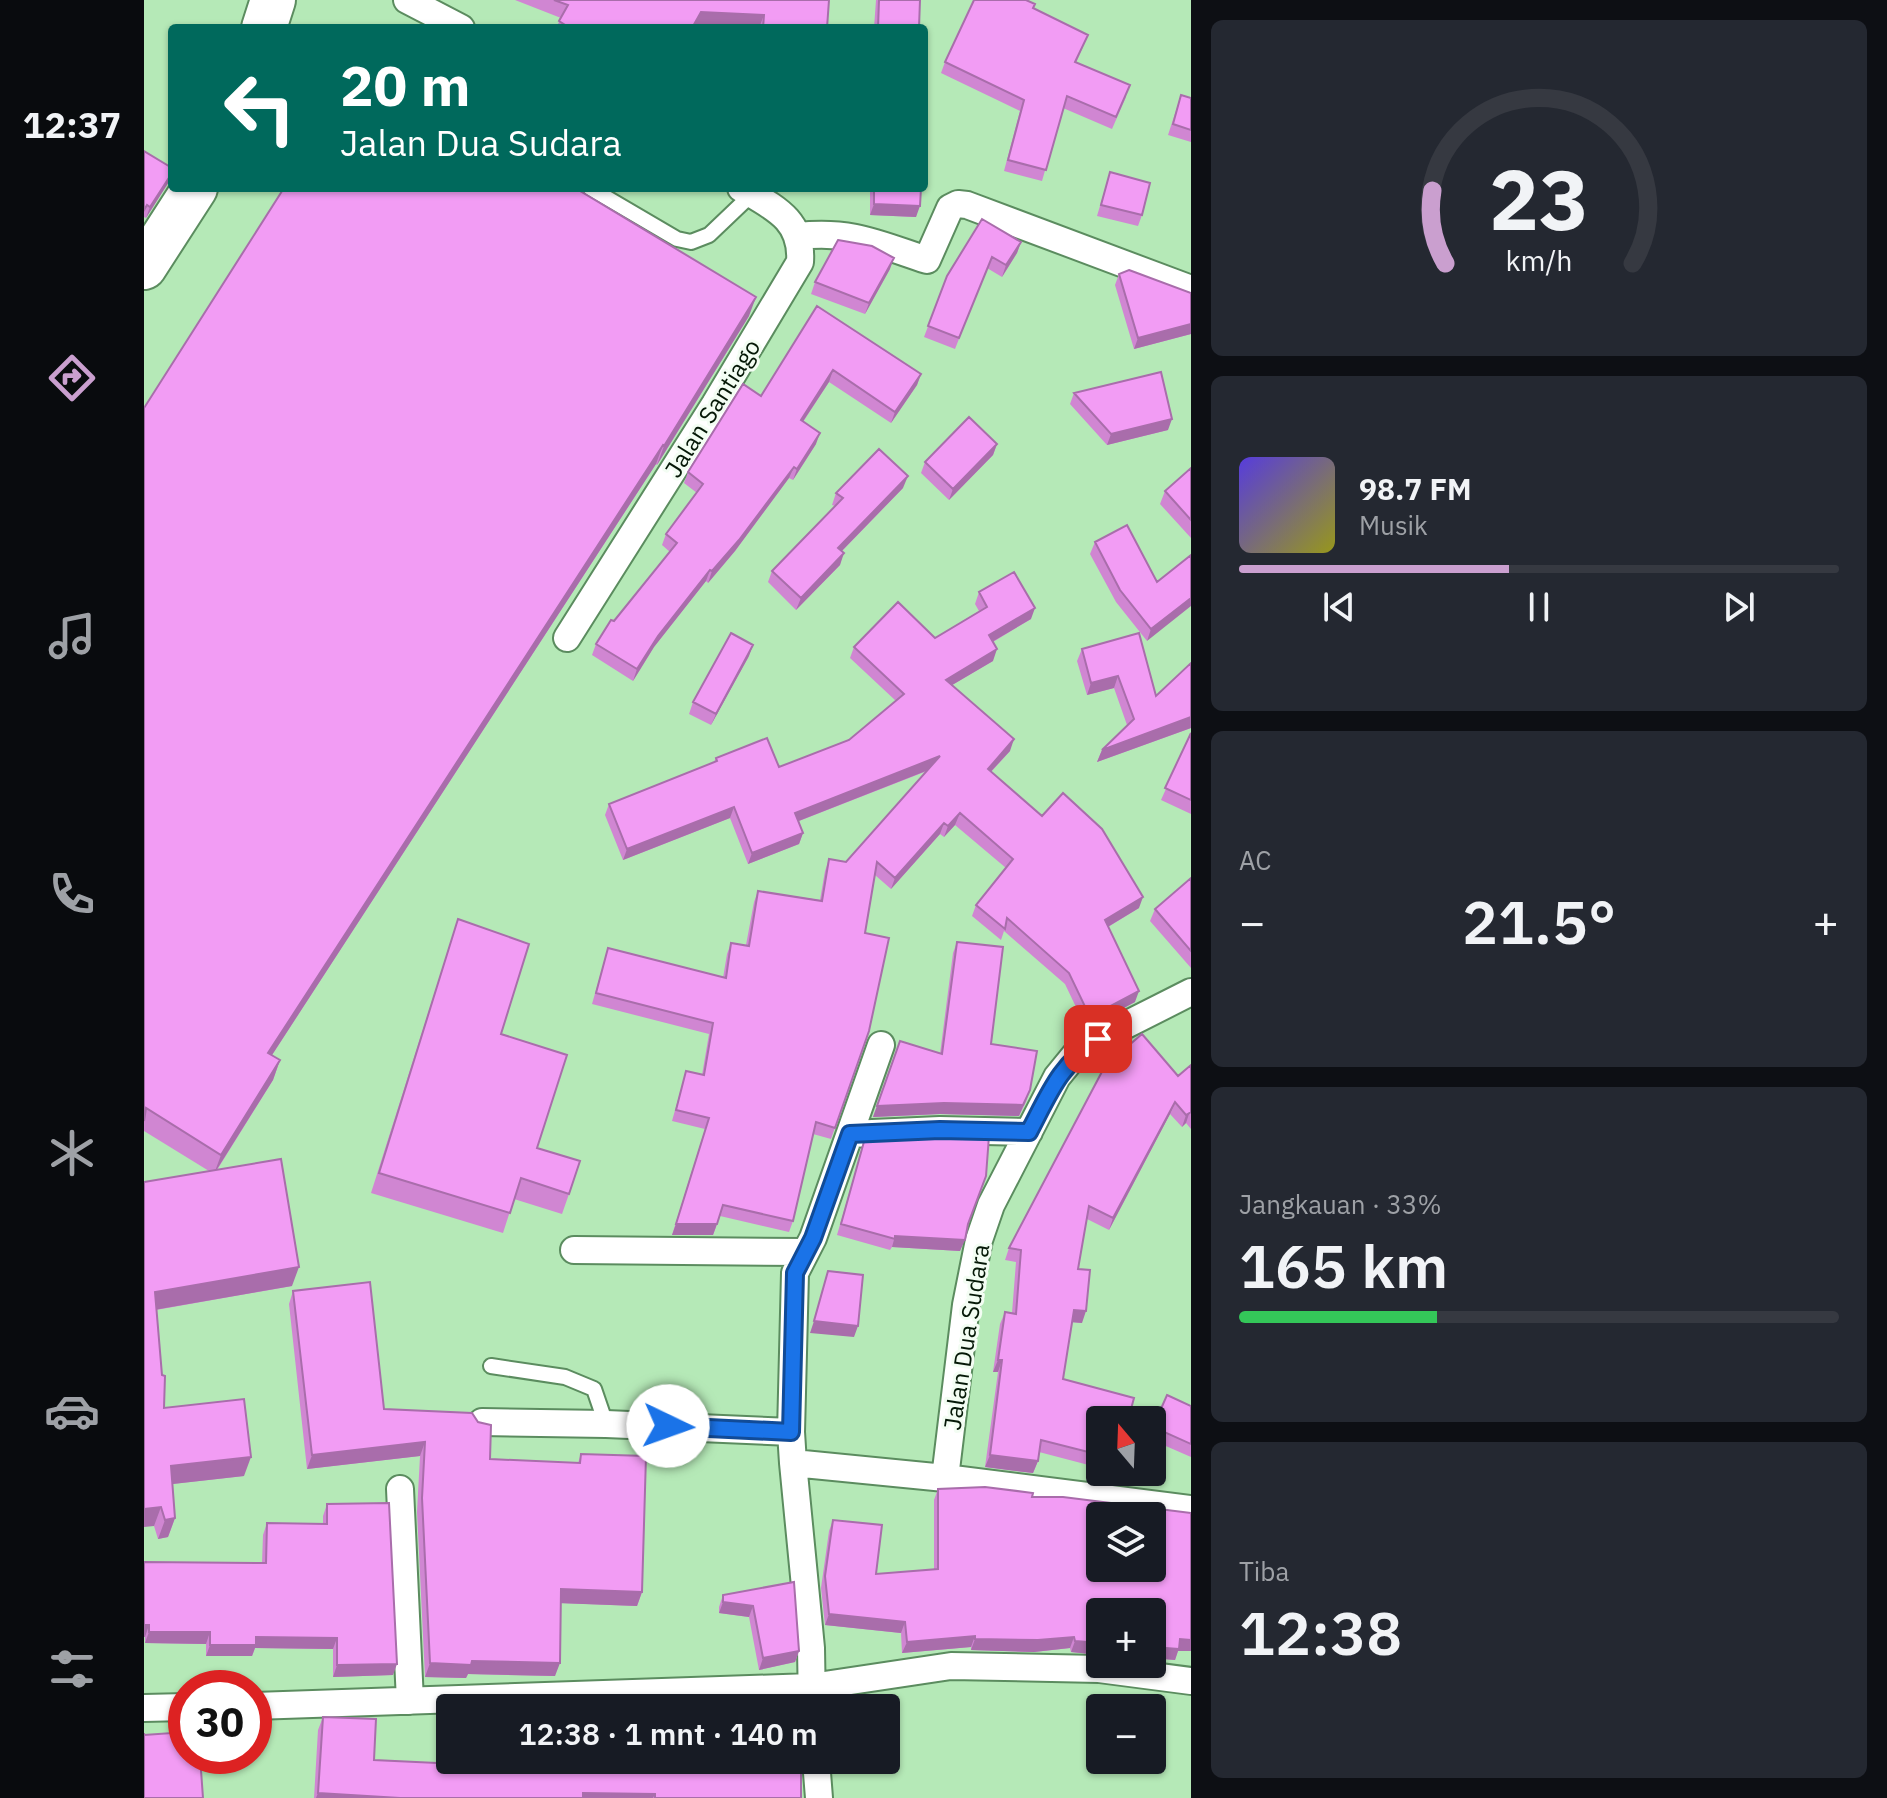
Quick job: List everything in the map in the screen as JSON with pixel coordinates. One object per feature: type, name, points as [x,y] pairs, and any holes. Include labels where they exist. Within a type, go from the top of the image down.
[{"type":"highway","points":[[265,24],[273,0]]},
{"type":"highway","points":[[144,267],[192,192]]},
{"type":"street","points":[[407,0],[451,24]]},
{"type":"street","points":[[748,192],[779,211],[798,236],[826,233],[854,235],[927,260],[950,208],[958,204],[967,205],[1191,289]]},
{"type":"street","name":"Jalan Santiago","points":[[567,638],[778,303],[800,262],[798,236]]},
{"type":"street","name":"Jalan Dua Sudara","points":[[945,1478],[966,1305],[979,1240],[991,1205],[1057,1077],[1075,1055],[1098,1039],[1191,992]]},
{"type":"street","points":[[812,1694],[811,1648],[791,1432],[795,1273],[813,1238],[881,1045]]},
{"type":"street","points":[[850,1134],[940,1130],[1029,1132]]},
{"type":"street","points":[[574,1250],[805,1252]]},
{"type":"street","points":[[482,1422],[791,1432]]},
{"type":"street","points":[[793,1463],[945,1478],[1191,1509]]},
{"type":"street","points":[[400,1489],[410,1701]]},
{"type":"street","points":[[829,1694],[951,1666],[1099,1669],[1191,1681]]},
{"type":"street","points":[[272,1705],[436,1701]]},
{"type":"street","points":[[144,1708],[168,1707]]},
{"type":"street","points":[[817,1774],[819,1798]]},
{"type":"lane","points":[[597,192],[677,239],[691,242],[709,235],[745,192]]},
{"type":"lane","points":[[491,1366],[565,1377],[594,1389],[606,1424]]},
{"type":"building","points":[[554,0],[829,0],[827,24],[763,24],[764,15],[701,12],[694,24],[564,24],[559,21],[568,5]]},
{"type":"building","points":[[879,0],[920,0],[919,24],[878,24]]},
{"type":"building","points":[[974,0],[1026,0],[1035,4],[1033,8],[1088,35],[1075,62],[1130,85],[1116,117],[1067,96],[1046,170],[1008,160],[1024,100],[945,62]]},
{"type":"building","points":[[1181,95],[1191,98],[1191,130],[1173,124]]},
{"type":"building","points":[[144,151],[168,166],[168,179],[150,207],[147,205],[144,210]]},
{"type":"building","points":[[1110,172],[1150,183],[1142,215],[1101,205]]},
{"type":"building","points":[[281,192],[582,192],[756,297],[664,446],[268,1053],[280,1060],[221,1155],[146,1108],[144,1121],[144,408]]},
{"type":"building","points":[[874,192],[921,192],[920,206],[874,204]]},
{"type":"building","points":[[982,219],[1021,242],[1006,265],[992,257],[959,338],[928,326],[947,276]]},
{"type":"building","points":[[838,240],[872,246],[894,258],[869,303],[815,282]]},
{"type":"building","points":[[1129,270],[1191,293],[1191,324],[1138,338],[1119,274]]},
{"type":"building","points":[[817,306],[921,374],[895,412],[833,370],[801,420],[820,433],[797,469],[794,467],[739,540],[710,570],[658,636],[637,669],[596,644],[611,620],[614,621],[677,543],[666,534],[703,484],[688,472],[743,384],[761,396]]},
{"type":"building","points":[[1161,372],[1172,419],[1111,434],[1074,393]]},
{"type":"building","points":[[969,417],[997,444],[953,489],[925,462]]},
{"type":"building","points":[[879,449],[908,476],[838,548],[844,553],[801,598],[772,571],[843,498],[836,493]]},
{"type":"building","points":[[1191,468],[1191,520],[1165,491]]},
{"type":"building","points":[[1127,525],[1157,582],[1191,555],[1191,598],[1151,629],[1120,590],[1095,542]]},
{"type":"building","points":[[1014,572],[1035,608],[989,635],[997,649],[946,680],[1014,739],[988,769],[1042,816],[1063,793],[1102,829],[1143,897],[1105,920],[1139,991],[1090,1017],[1069,973],[1007,918],[1005,929],[976,905],[1013,859],[960,813],[948,826],[944,823],[895,878],[877,862],[865,933],[889,938],[869,1031],[835,1128],[816,1122],[793,1221],[723,1205],[717,1224],[676,1224],[709,1118],[676,1110],[686,1071],[704,1075],[713,1023],[596,993],[608,948],[726,978],[731,943],[749,946],[758,891],[822,901],[829,859],[846,862],[940,756],[795,813],[803,833],[752,853],[734,807],[627,849],[609,804],[767,738],[779,767],[849,740],[904,694],[854,647],[898,602],[935,638],[987,607],[979,592]]},
{"type":"building","points":[[731,633],[753,645],[716,714],[693,702]]},
{"type":"building","points":[[1139,633],[1156,696],[1191,663],[1191,717],[1102,750],[1134,719],[1118,676],[1091,683],[1082,649]]},
{"type":"building","points":[[1191,733],[1191,800],[1165,788]]},
{"type":"building","points":[[1191,878],[1191,951],[1155,909]]},
{"type":"building","points":[[458,919],[529,944],[501,1034],[567,1055],[537,1148],[580,1161],[569,1194],[521,1178],[510,1213],[379,1173]]},
{"type":"building","points":[[957,942],[1003,947],[991,1044],[1037,1051],[1030,1090],[1023,1105],[944,1103],[877,1106],[900,1041],[942,1054]]},
{"type":"building","points":[[1142,1034],[1178,1076],[1191,1065],[1191,1112],[1186,1115],[1175,1102],[1113,1218],[1089,1206],[1078,1269],[1090,1270],[1086,1311],[1074,1310],[1063,1379],[1134,1398],[1132,1406],[1086,1406],[1086,1451],[1041,1440],[1038,1461],[990,1455],[1005,1312],[1016,1314],[1021,1250],[1009,1248],[1105,1066]]},
{"type":"building","points":[[989,1136],[986,1176],[965,1240],[895,1236],[895,1239],[841,1224],[865,1138]]},
{"type":"building","points":[[281,1159],[299,1267],[155,1292],[162,1375],[165,1376],[164,1408],[244,1399],[251,1457],[171,1466],[175,1518],[165,1520],[161,1507],[144,1509],[144,1182]]},
{"type":"building","points":[[828,1271],[863,1275],[858,1326],[814,1321]]},
{"type":"building","points":[[370,1282],[384,1409],[472,1413],[478,1422],[491,1425],[490,1459],[580,1463],[581,1454],[646,1456],[642,1592],[561,1589],[560,1663],[430,1663],[422,1498],[425,1442],[312,1455],[293,1291]]},
{"type":"building","points":[[1167,1395],[1191,1406],[1191,1444],[1166,1433],[1166,1406],[1162,1406]]},
{"type":"building","points":[[985,1487],[1033,1493],[1032,1497],[1103,1502],[1086,1502],[1086,1582],[1166,1582],[1166,1510],[1191,1513],[1191,1640],[1180,1639],[1179,1649],[1166,1648],[1166,1598],[1086,1598],[1086,1642],[1075,1641],[1074,1637],[1038,1640],[975,1639],[975,1636],[907,1642],[905,1622],[829,1614],[825,1576],[833,1520],[882,1525],[876,1574],[938,1569],[938,1489]]},
{"type":"building","points":[[389,1503],[397,1664],[337,1665],[337,1638],[256,1637],[256,1645],[210,1645],[210,1632],[149,1632],[149,1625],[144,1625],[144,1562],[266,1563],[267,1523],[327,1524],[327,1504]]},
{"type":"building","points":[[794,1582],[799,1651],[763,1658],[753,1606],[723,1602],[723,1595]]},
{"type":"building","points":[[323,1717],[376,1719],[374,1760],[436,1763],[436,1774],[801,1774],[801,1798],[655,1798],[655,1794],[583,1793],[583,1798],[400,1798],[318,1793]]},
{"type":"building","points":[[168,1733],[168,1774],[201,1774],[203,1798],[144,1798],[144,1735]]},
{"type":"route","points":[[668,1426],[791,1432],[795,1273],[813,1238],[850,1134],[940,1130],[1029,1132],[1057,1077],[1075,1055],[1098,1039]]}]
